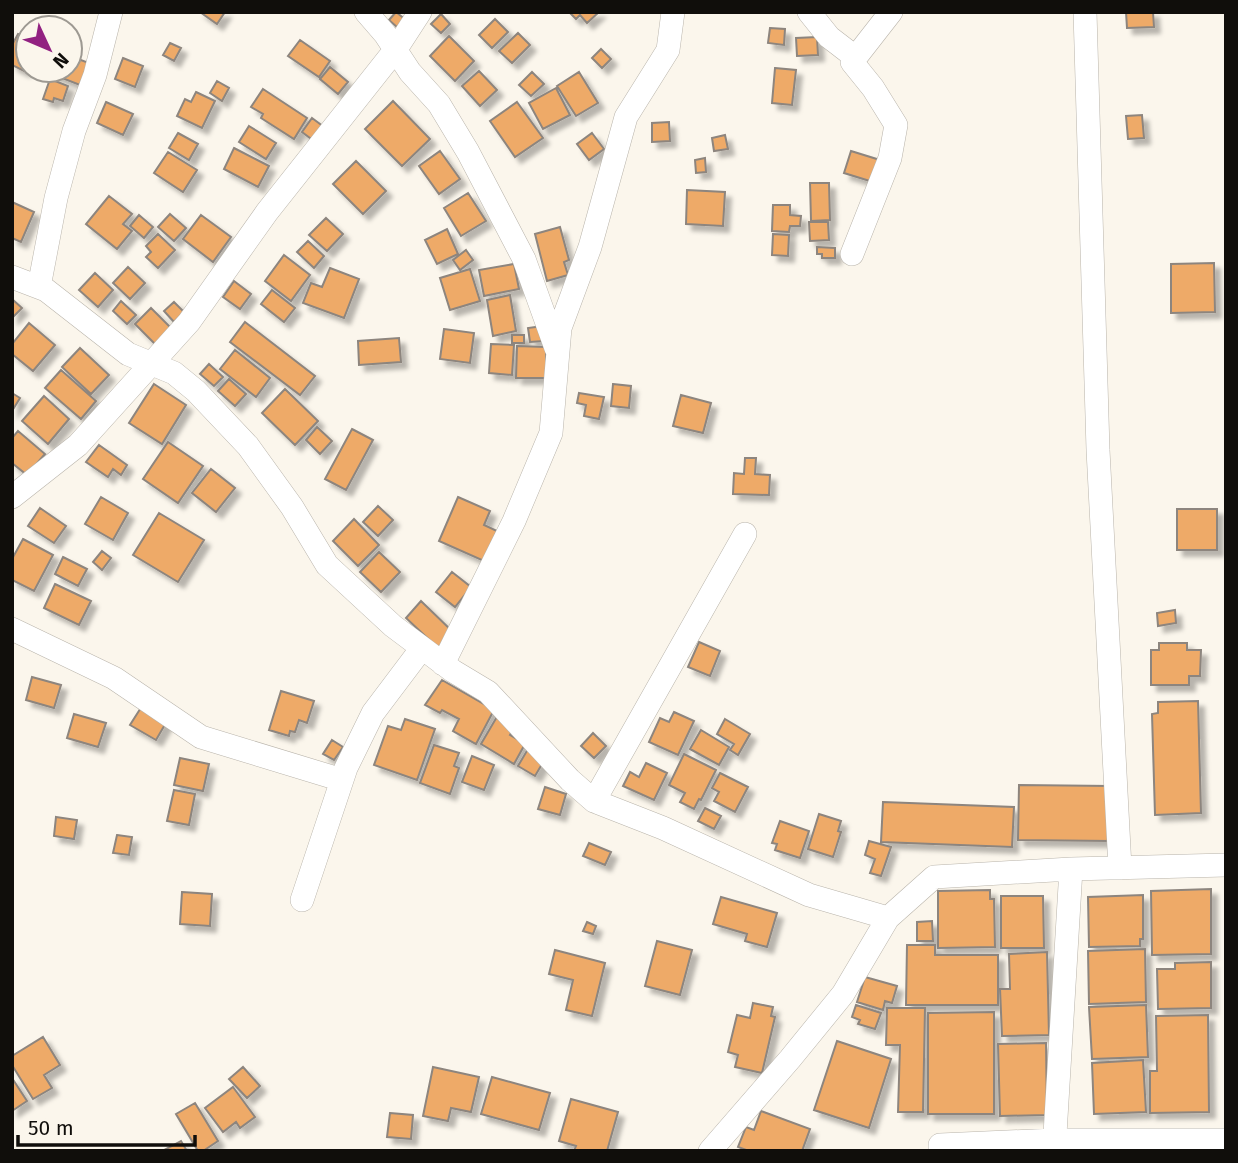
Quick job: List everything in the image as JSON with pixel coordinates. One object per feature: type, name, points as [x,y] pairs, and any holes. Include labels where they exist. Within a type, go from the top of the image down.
[{"type":"street","points":[[39,287],[63,171],[74,131],[95,75],[111,12]]},
{"type":"street","points":[[366,12],[439,104],[468,152],[524,260],[557,351]]},
{"type":"street","points":[[12,497],[78,445],[188,322],[267,212],[396,49],[421,12]]},
{"type":"street","points":[[443,664],[513,521],[551,433],[560,328],[590,247],[626,117],[668,50],[673,12]]},
{"type":"street","points":[[809,12],[829,37],[855,57]]},
{"type":"street","points":[[852,254],[890,158],[896,125],[873,88],[852,62],[891,12]]},
{"type":"street","points":[[1085,12],[1098,450],[1121,868]]},
{"type":"street","points":[[12,277],[46,290],[128,354],[174,373],[247,446],[292,507],[327,565],[393,626],[443,664],[488,692],[570,780],[594,801],[663,828],[809,895],[888,918]]},
{"type":"street","points":[[594,801],[745,534]]},
{"type":"street","points":[[12,629],[114,678],[201,737],[342,780]]},
{"type":"street","points":[[302,900],[342,780],[373,713],[422,648]]},
{"type":"street","points":[[710,1151],[843,994],[888,918],[934,877],[1071,869],[1226,865]]},
{"type":"street","points":[[1055,1145],[1071,869]]},
{"type":"street","points":[[940,1151],[940,1145],[1226,1140]]},
{"type":"building","points":[[200,12],[225,12],[217,24]]},
{"type":"building","points":[[396,12],[406,20],[398,28],[389,20]]},
{"type":"building","points":[[569,12],[599,12],[587,23],[580,15],[576,19]]},
{"type":"building","points":[[1126,12],[1153,12],[1154,27],[1127,28]]},
{"type":"building","points":[[441,14],[450,24],[441,33],[431,24]]},
{"type":"building","points":[[495,19],[508,32],[492,48],[479,35]]},
{"type":"building","points":[[770,28],[785,29],[784,45],[768,43]]},
{"type":"building","points":[[518,33],[530,45],[512,63],[499,51]]},
{"type":"building","points":[[449,36],[474,61],[455,81],[430,56]]},
{"type":"building","points":[[817,37],[818,55],[797,56],[796,38]]},
{"type":"building","points":[[300,40],[330,61],[319,77],[288,56]]},
{"type":"building","points":[[14,41],[14,66],[12,65]]},
{"type":"building","points":[[170,43],[181,48],[174,61],[163,55]]},
{"type":"building","points":[[601,49],[611,59],[602,68],[592,58]]},
{"type":"building","points":[[123,58],[143,66],[135,87],[115,79]]},
{"type":"building","points":[[84,61],[89,63],[84,75]]},
{"type":"building","points":[[330,67],[348,82],[338,94],[320,79]]},
{"type":"building","points":[[775,68],[796,70],[792,105],[772,103]]},
{"type":"building","points":[[479,71],[497,90],[480,106],[462,86]]},
{"type":"building","points":[[532,72],[544,84],[531,96],[519,85]]},
{"type":"building","points":[[579,72],[598,103],[576,116],[557,86]]},
{"type":"building","points":[[217,81],[229,88],[222,101],[210,93]]},
{"type":"building","points":[[48,84],[68,86],[63,101],[43,99]]},
{"type":"building","points":[[556,88],[570,115],[543,129],[529,103]]},
{"type":"building","points":[[263,89],[307,118],[294,139],[261,118],[263,114],[251,107]]},
{"type":"building","points":[[196,92],[215,101],[202,128],[177,116],[185,99],[191,102]]},
{"type":"building","points":[[393,101],[430,139],[402,166],[365,129]]},
{"type":"building","points":[[106,102],[133,114],[123,135],[97,123]]},
{"type":"building","points":[[517,102],[543,138],[515,157],[490,121]]},
{"type":"building","points":[[1142,115],[1144,138],[1128,139],[1126,116]]},
{"type":"building","points":[[312,118],[324,127],[314,141],[302,132]]},
{"type":"building","points":[[669,122],[670,141],[652,142],[652,123]]},
{"type":"building","points":[[249,126],[276,143],[266,159],[239,142]]},
{"type":"building","points":[[178,133],[198,144],[189,160],[169,148]]},
{"type":"building","points":[[592,133],[604,149],[589,160],[577,144]]},
{"type":"building","points":[[725,135],[728,149],[714,151],[712,138]]},
{"type":"building","points":[[234,148],[269,166],[258,187],[224,169]]},
{"type":"building","points":[[440,151],[460,179],[439,194],[419,166]]},
{"type":"building","points":[[851,151],[880,160],[873,182],[844,173]]},
{"type":"building","points":[[168,152],[197,170],[183,192],[154,173]]},
{"type":"building","points":[[705,158],[706,172],[696,173],[695,160]]},
{"type":"building","points":[[356,161],[386,191],[363,214],[333,184]]},
{"type":"building","points":[[810,183],[829,183],[830,220],[811,221]]},
{"type":"building","points":[[687,190],[725,192],[723,226],[686,224]]},
{"type":"building","points":[[468,193],[486,221],[461,236],[444,208]]},
{"type":"building","points":[[109,196],[132,214],[123,224],[132,231],[117,249],[86,224]]},
{"type":"building","points":[[12,202],[34,212],[21,242],[12,238]]},
{"type":"building","points":[[773,205],[790,205],[790,215],[801,216],[800,226],[790,226],[789,232],[772,231]]},
{"type":"building","points":[[170,214],[186,228],[174,241],[158,227]]},
{"type":"building","points":[[139,215],[153,227],[144,238],[130,226]]},
{"type":"building","points":[[201,215],[231,237],[213,262],[183,239]]},
{"type":"building","points":[[326,218],[343,234],[327,251],[309,235]]},
{"type":"building","points":[[809,222],[828,222],[829,240],[810,241]]},
{"type":"building","points":[[560,227],[569,260],[564,262],[568,275],[547,281],[535,234]]},
{"type":"building","points":[[447,229],[458,254],[437,264],[425,240]]},
{"type":"building","points":[[158,234],[175,250],[158,268],[146,257],[151,252],[146,246]]},
{"type":"building","points":[[773,234],[789,235],[788,256],[772,255]]},
{"type":"building","points":[[308,241],[324,256],[314,268],[297,252]]},
{"type":"building","points":[[817,247],[835,248],[835,258],[822,258],[822,254],[817,254]]},
{"type":"building","points":[[466,250],[473,260],[460,270],[453,260]]},
{"type":"building","points":[[284,255],[310,275],[291,301],[265,281]]},
{"type":"building","points":[[1214,263],[1215,312],[1171,313],[1171,264]]},
{"type":"building","points":[[514,264],[519,289],[484,296],[479,270]]},
{"type":"building","points":[[128,267],[145,283],[130,299],[113,283]]},
{"type":"building","points":[[330,268],[359,279],[344,318],[303,303],[311,283],[322,287]]},
{"type":"building","points":[[470,269],[480,301],[450,310],[440,278]]},
{"type":"building","points":[[95,273],[113,290],[98,307],[79,290]]},
{"type":"building","points":[[234,281],[251,294],[240,309],[223,297]]},
{"type":"building","points":[[272,290],[295,308],[284,322],[261,304]]},
{"type":"building","points":[[510,295],[516,331],[493,336],[487,300]]},
{"type":"building","points":[[12,299],[22,308],[12,318]]},
{"type":"building","points":[[121,301],[136,315],[127,324],[113,311]]},
{"type":"building","points":[[174,302],[184,312],[174,322],[164,311]]},
{"type":"building","points":[[151,308],[172,329],[156,345],[135,324]]},
{"type":"building","points":[[245,322],[315,376],[300,395],[230,342]]},
{"type":"building","points":[[29,323],[55,345],[33,371],[12,354],[12,344]]},
{"type":"building","points":[[543,326],[544,341],[530,342],[528,328]]},
{"type":"building","points":[[444,329],[474,333],[470,363],[440,359]]},
{"type":"building","points":[[512,335],[524,335],[524,343],[512,343]]},
{"type":"building","points":[[399,338],[401,362],[359,365],[358,341]]},
{"type":"building","points":[[491,344],[514,345],[512,375],[489,373]]},
{"type":"building","points":[[517,346],[546,347],[546,378],[516,378]]},
{"type":"building","points":[[80,348],[109,375],[91,394],[62,367]]},
{"type":"building","points":[[235,350],[270,378],[256,397],[220,369]]},
{"type":"building","points":[[209,364],[223,377],[214,386],[200,374]]},
{"type":"building","points":[[61,370],[96,401],[81,419],[45,388]]},
{"type":"building","points":[[229,379],[246,394],[235,406],[218,391]]},
{"type":"building","points":[[154,384],[186,405],[162,444],[129,423]]},
{"type":"building","points":[[613,384],[631,386],[629,408],[611,406]]},
{"type":"building","points":[[285,389],[318,421],[295,445],[262,413]]},
{"type":"building","points":[[12,393],[20,398],[12,411]]},
{"type":"building","points":[[579,393],[604,397],[599,419],[584,416],[586,405],[577,403]]},
{"type":"building","points":[[681,395],[711,403],[703,433],[673,426]]},
{"type":"building","points":[[44,396],[69,419],[48,444],[22,421]]},
{"type":"building","points":[[317,427],[332,441],[320,454],[306,440]]},
{"type":"building","points":[[352,429],[373,440],[346,490],[325,479]]},
{"type":"building","points":[[18,431],[45,454],[27,475],[12,463],[12,438]]},
{"type":"building","points":[[168,442],[203,466],[178,503],[143,479]]},
{"type":"building","points":[[99,445],[127,465],[121,475],[113,469],[108,477],[86,462]]},
{"type":"building","points":[[745,458],[756,458],[755,474],[770,475],[769,495],[733,494],[734,473],[744,474]]},
{"type":"building","points":[[211,469],[235,488],[216,512],[192,493]]},
{"type":"building","points":[[101,497],[128,513],[113,540],[85,524]]},
{"type":"building","points":[[458,497],[490,511],[484,525],[497,531],[484,561],[439,541]]},
{"type":"building","points":[[378,506],[393,520],[378,536],[363,522]]},
{"type":"building","points":[[40,508],[66,526],[54,543],[28,526]]},
{"type":"building","points":[[1177,509],[1217,509],[1217,550],[1177,550]]},
{"type":"building","points":[[159,513],[204,540],[178,582],[133,555]]},
{"type":"building","points":[[354,519],[379,545],[358,566],[333,541]]},
{"type":"building","points":[[23,539],[53,555],[34,591],[12,580],[12,559]]},
{"type":"building","points":[[102,551],[111,558],[102,570],[93,562]]},
{"type":"building","points":[[379,552],[400,572],[381,592],[360,572]]},
{"type":"building","points":[[63,557],[87,569],[78,586],[55,574]]},
{"type":"building","points":[[452,572],[471,587],[455,607],[436,592]]},
{"type":"building","points":[[55,584],[91,601],[79,625],[44,608]]},
{"type":"building","points":[[421,601],[453,632],[438,648],[406,618]]},
{"type":"building","points":[[1175,610],[1176,623],[1158,626],[1157,613]]},
{"type":"building","points":[[699,642],[720,651],[710,676],[688,667]]},
{"type":"building","points":[[1159,643],[1187,643],[1187,650],[1201,650],[1200,676],[1189,676],[1189,685],[1151,685],[1151,650],[1159,650]]},
{"type":"building","points":[[32,677],[61,685],[54,708],[26,700]]},
{"type":"building","points":[[442,680],[494,710],[476,744],[453,731],[459,719],[425,705]]},
{"type":"building","points":[[281,691],[314,701],[307,723],[299,720],[295,732],[290,731],[289,736],[269,730]]},
{"type":"building","points":[[1198,701],[1201,813],[1155,815],[1152,714],[1158,713],[1158,702]]},
{"type":"building","points":[[142,706],[167,721],[156,740],[130,725]]},
{"type":"building","points":[[674,712],[694,721],[678,755],[649,742],[660,718],[669,722]]},
{"type":"building","points":[[74,714],[106,723],[98,747],[67,738]]},
{"type":"building","points":[[498,715],[516,725],[510,735],[525,744],[514,764],[481,744]]},
{"type":"building","points":[[405,719],[435,729],[417,780],[374,765],[388,726],[401,730]]},
{"type":"building","points":[[725,719],[750,734],[738,755],[730,750],[734,744],[717,734]]},
{"type":"building","points":[[701,730],[729,747],[719,765],[690,749]]},
{"type":"building","points":[[593,733],[606,746],[594,758],[581,746]]},
{"type":"building","points":[[332,740],[343,747],[334,760],[323,754]]},
{"type":"building","points":[[434,745],[459,753],[454,766],[459,768],[450,794],[420,783]]},
{"type":"building","points":[[528,749],[545,759],[535,776],[518,766]]},
{"type":"building","points":[[684,754],[716,770],[694,809],[680,802],[685,793],[669,785]]},
{"type":"building","points":[[472,756],[494,765],[484,790],[462,782]]},
{"type":"building","points":[[180,758],[209,764],[203,791],[174,785]]},
{"type":"building","points":[[646,763],[667,773],[654,800],[623,786],[630,772],[639,777]]},
{"type":"building","points":[[720,773],[748,787],[735,812],[714,801],[719,792],[712,788]]},
{"type":"building","points":[[1019,785],[1111,786],[1111,841],[1018,840]]},
{"type":"building","points":[[545,787],[566,794],[560,815],[538,809]]},
{"type":"building","points":[[174,790],[195,794],[189,825],[167,821]]},
{"type":"building","points":[[883,802],[1014,807],[1012,847],[881,842]]},
{"type":"building","points":[[705,808],[721,816],[714,829],[698,821]]},
{"type":"building","points":[[819,814],[841,821],[838,831],[841,832],[833,857],[808,849]]},
{"type":"building","points":[[56,817],[77,820],[74,839],[54,836]]},
{"type":"building","points":[[780,821],[809,831],[800,858],[775,850],[777,844],[772,843]]},
{"type":"building","points":[[117,835],[132,837],[129,855],[113,853]]},
{"type":"building","points":[[869,841],[891,847],[881,876],[870,873],[875,859],[865,855]]},
{"type":"building","points":[[589,843],[611,852],[605,865],[583,856]]},
{"type":"building","points":[[1211,889],[1211,954],[1152,955],[1151,891]]},
{"type":"building","points":[[990,890],[990,899],[994,899],[995,947],[938,948],[938,891]]},
{"type":"building","points":[[182,892],[212,894],[210,926],[180,924]]},
{"type":"building","points":[[1143,895],[1143,939],[1140,939],[1140,946],[1089,947],[1088,897]]},
{"type":"building","points":[[1001,896],[1043,896],[1044,948],[1001,948]]},
{"type":"building","points":[[721,897],[777,913],[767,947],[745,941],[747,934],[713,924]]},
{"type":"building","points":[[932,921],[933,941],[917,941],[917,922]]},
{"type":"building","points":[[587,922],[596,926],[593,934],[583,931]]},
{"type":"building","points":[[657,941],[692,950],[680,995],[645,986]]},
{"type":"building","points":[[907,945],[935,945],[935,955],[998,955],[998,1005],[906,1005]]},
{"type":"building","points":[[1145,949],[1146,1002],[1089,1004],[1088,951]]},
{"type":"building","points":[[555,950],[605,963],[592,1016],[566,1010],[573,980],[549,974]]},
{"type":"building","points":[[1047,952],[1049,1035],[1002,1036],[1000,989],[1010,989],[1009,954]]},
{"type":"building","points":[[1211,962],[1211,1008],[1158,1009],[1157,969],[1175,969],[1175,963]]},
{"type":"building","points":[[865,977],[897,986],[892,1003],[885,1001],[883,1010],[857,1002]]},
{"type":"building","points":[[753,1003],[773,1007],[771,1016],[775,1017],[762,1073],[735,1067],[738,1055],[728,1052],[737,1015],[750,1018]]},
{"type":"building","points":[[856,1005],[881,1013],[875,1029],[858,1024],[860,1020],[852,1017]]},
{"type":"building","points":[[1146,1005],[1148,1057],[1092,1059],[1089,1007]]},
{"type":"building","points":[[887,1008],[925,1008],[923,1112],[898,1112],[900,1045],[886,1045]]},
{"type":"building","points":[[994,1012],[994,1114],[928,1114],[928,1013]]},
{"type":"building","points":[[1208,1015],[1209,1112],[1150,1113],[1150,1071],[1157,1071],[1156,1016]]},
{"type":"building","points":[[43,1037],[60,1065],[44,1075],[52,1088],[33,1099],[12,1065],[12,1056]]},
{"type":"building","points":[[837,1041],[891,1059],[869,1128],[814,1110]]},
{"type":"building","points":[[1046,1043],[1047,1115],[1000,1116],[998,1044]]},
{"type":"building","points":[[1143,1060],[1146,1112],[1094,1114],[1092,1063]]},
{"type":"building","points":[[243,1067],[260,1086],[247,1098],[229,1079]]},
{"type":"building","points":[[433,1067],[479,1077],[471,1112],[451,1108],[448,1121],[423,1116]]},
{"type":"building","points":[[492,1077],[550,1093],[539,1130],[481,1114]]},
{"type":"building","points":[[12,1078],[27,1101],[12,1111]]},
{"type":"building","points":[[233,1087],[255,1117],[240,1128],[236,1122],[223,1132],[205,1108]]},
{"type":"building","points":[[571,1099],[618,1112],[607,1151],[574,1151],[576,1146],[559,1141]]},
{"type":"building","points":[[195,1103],[218,1141],[203,1151],[198,1151],[176,1114]]},
{"type":"building","points":[[761,1111],[810,1129],[802,1151],[749,1151],[738,1147],[746,1127],[754,1130]]},
{"type":"building","points":[[390,1113],[413,1115],[411,1139],[387,1137]]},
{"type":"building","points":[[181,1141],[187,1151],[164,1151],[164,1150]]}]
